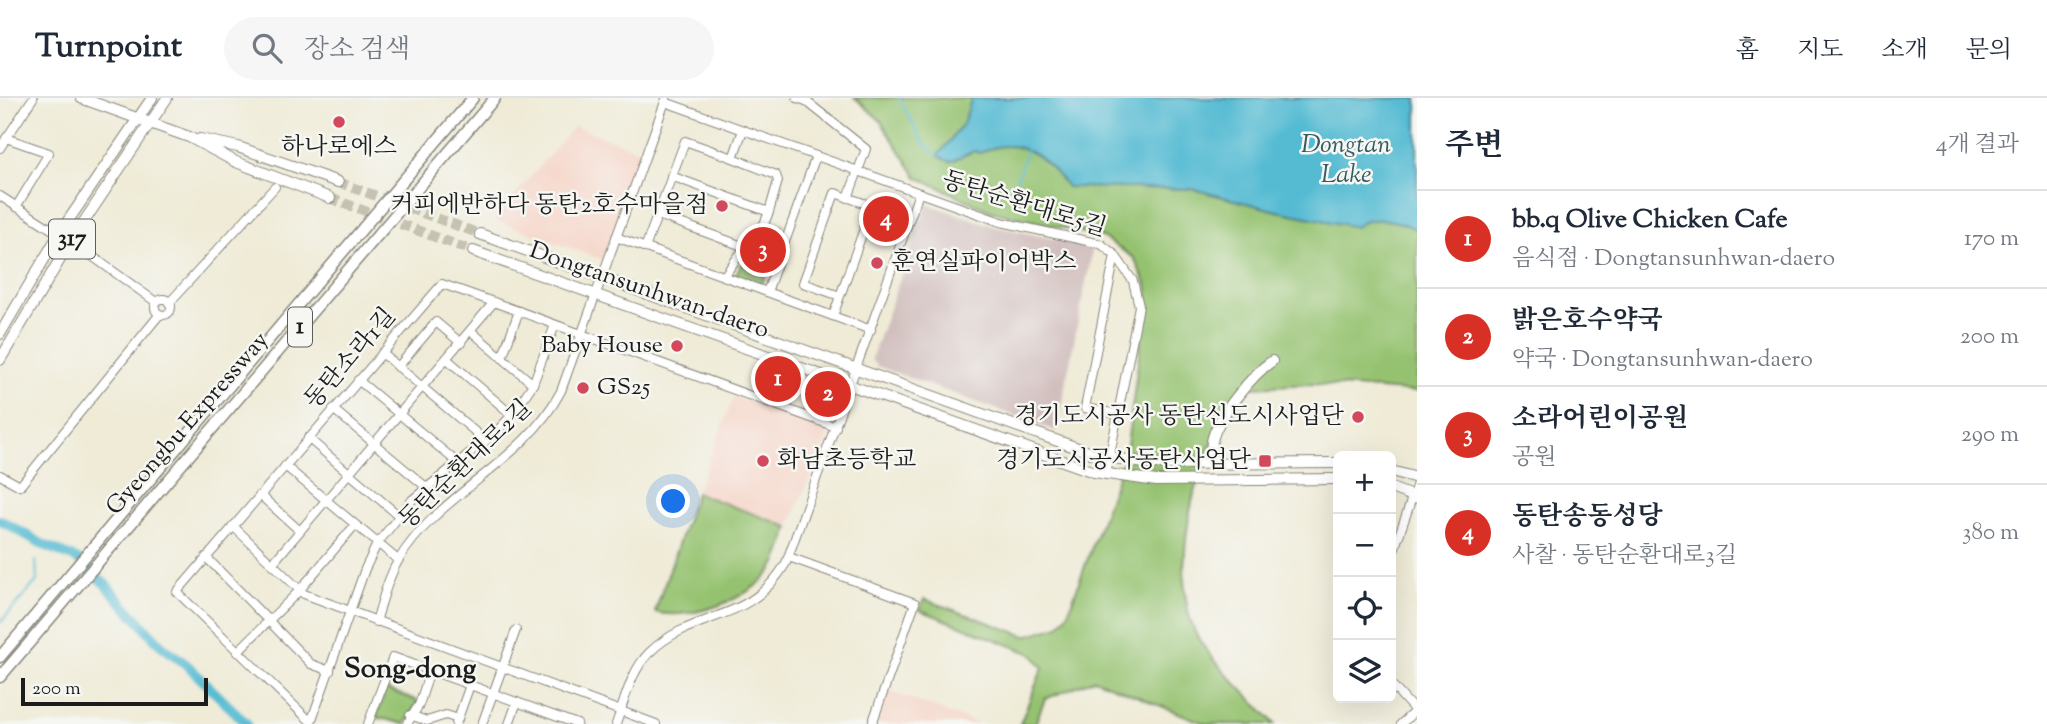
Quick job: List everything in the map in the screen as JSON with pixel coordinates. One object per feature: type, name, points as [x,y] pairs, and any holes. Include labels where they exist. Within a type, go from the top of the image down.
[{"type":"highway","name":"Gyeongbu Expressway","points":[[74,579],[94,546],[473,98]]},
{"type":"highway","name":"Gyeongbu Expressway","points":[[74,579],[104,554],[495,98]]},
{"type":"highway","name":"1","points":[[0,657],[74,579]]},
{"type":"highway","name":"1","points":[[0,677],[74,579]]},
{"type":"main road","points":[[81,98],[189,137],[236,162],[330,198]]},
{"type":"main road","name":"317","points":[[0,334],[59,233],[152,98]]},
{"type":"main road","name":"317","points":[[0,360],[71,241],[167,98]]},
{"type":"main road","points":[[189,137],[238,147],[338,182]]},
{"type":"main road","name":"Dongtansunhwan-daero","points":[[480,234],[1109,458],[1150,464],[1333,463]]},
{"type":"main road","name":"Dongtansunhwan-daero","points":[[474,251],[1106,475],[1156,481],[1333,479]]},
{"type":"main road","points":[[762,354],[819,368],[822,363],[819,355]]},
{"type":"main road","points":[[1212,464],[1212,440],[1229,410],[1252,375],[1272,361]]},
{"type":"main road","points":[[884,397],[880,388],[890,381]]},
{"type":"main road","points":[[1396,474],[1416,488]]},
{"type":"main road","points":[[1396,488],[1416,488]]},
{"type":"street","points":[[0,148],[33,98]]},
{"type":"street","points":[[797,98],[806,101],[862,143],[866,149],[848,198]]},
{"type":"street","name":"동탄순환대로5길","points":[[666,100],[1001,222],[1092,241],[1115,255],[1133,281],[1139,306],[1106,475]]},
{"type":"street","name":"동탄순환대로2길","points":[[376,622],[398,561],[432,519],[540,426],[561,391],[666,100]]},
{"type":"street","points":[[733,158],[743,130]]},
{"type":"street","points":[[6,138],[50,153],[16,207]]},
{"type":"street","points":[[645,248],[685,141],[733,158],[776,175],[778,181],[764,224],[724,276]]},
{"type":"street","points":[[767,292],[816,156]]},
{"type":"street","points":[[671,176],[769,212]]},
{"type":"street","points":[[0,475],[20,486],[160,314],[169,311],[169,303],[275,187]]},
{"type":"street","points":[[833,316],[872,206],[835,193],[803,283],[840,296]]},
{"type":"street","points":[[616,724],[634,675],[650,651],[678,633],[755,600],[768,589],[789,557],[919,193]]},
{"type":"street","points":[[0,196],[59,233]]},
{"type":"street","points":[[658,215],[745,247]]},
{"type":"street","points":[[616,237],[871,330]]},
{"type":"street","points":[[71,241],[156,302]]},
{"type":"street","points":[[1115,255],[1085,408],[1118,414]]},
{"type":"street","name":"동탄소라1길","points":[[442,284],[519,312],[555,325],[533,384],[512,415],[486,440],[426,488],[398,515],[377,544],[365,569],[312,723],[177,592],[442,284]]},
{"type":"street","points":[[156,302],[163,299],[169,303]]},
{"type":"street","points":[[156,302],[155,310],[160,314]]},
{"type":"street","points":[[272,564],[494,302]]},
{"type":"street","points":[[502,358],[519,312]]},
{"type":"street","points":[[398,367],[436,322],[461,343]]},
{"type":"street","points":[[555,325],[836,427]]},
{"type":"street","points":[[471,331],[533,384]]},
{"type":"street","points":[[382,353],[486,440]]},
{"type":"street","points":[[447,359],[512,415]]},
{"type":"street","points":[[358,380],[458,463]]},
{"type":"street","points":[[334,409],[426,488]]},
{"type":"street","points":[[308,438],[398,515]]},
{"type":"street","points":[[285,466],[398,561]]},
{"type":"street","points":[[1396,545],[1416,488]]},
{"type":"street","points":[[260,495],[300,531]]},
{"type":"street","points":[[237,652],[299,590],[355,525]]},
{"type":"street","points":[[233,526],[299,590],[353,610],[376,622],[656,724]]},
{"type":"street","points":[[206,557],[267,623],[310,664],[330,671]]},
{"type":"street","points":[[789,557],[915,603],[872,724]]},
{"type":"street","points":[[482,724],[516,631]]},
{"type":"street","points":[[368,724],[393,657],[577,724]]},
{"type":"street","points":[[430,671],[419,705],[409,719],[427,721],[446,715],[457,721],[470,685]]},
{"type":"street","points":[[1396,690],[1416,712],[1401,724]]},
{"type":"street","points":[[509,724],[517,702]]},
{"type":"shaded area","points":[[574,126],[641,151],[603,260],[494,220]]},
{"type":"shaded area","points":[[927,204],[997,227],[1093,247],[1056,431],[877,366],[871,359]]},
{"type":"shaded area","name":"화남초등학교","points":[[734,397],[827,426],[830,430],[789,527],[696,493]]},
{"type":"shaded area","points":[[889,691],[978,724],[877,724]]},
{"type":"green space","points":[[855,98],[1417,98],[1417,392],[1313,384],[1250,387],[1213,441],[1194,492],[1185,546],[1184,573],[1191,622],[1200,641],[1217,663],[1275,724],[1206,724],[1094,679],[1045,699],[1035,724],[1020,724],[1043,667],[1032,654],[920,610],[924,599],[1026,636],[1059,626],[1068,613],[1126,453],[1148,288],[1134,258],[1102,237],[990,211],[917,177],[880,120]]},
{"type":"green space","points":[[770,220],[783,225],[763,282],[757,284],[735,275]]},
{"type":"green space","points":[[696,493],[789,527],[782,549],[776,564],[764,579],[736,598],[685,614],[655,612]]},
{"type":"green space","points":[[386,689],[418,701],[405,724],[376,717]]},
{"type":"water","name":"Dongtan Lake","points":[[972,98],[1417,98],[1417,230],[1386,220],[1369,221],[1356,227],[1277,211],[1192,189],[1067,187],[1050,166],[1018,147],[1006,146],[980,153],[974,151],[950,162],[938,156],[963,124]]},
{"type":"waterway","points":[[899,98],[924,144],[939,156]]},
{"type":"waterway","points":[[1013,189],[1027,150]]},
{"type":"waterway","points":[[0,520],[44,545],[77,559],[105,584],[161,645],[187,665],[247,724]]},
{"type":"waterway","points":[[42,549],[44,545]]},
{"type":"waterway","points":[[0,623],[37,581],[36,561]]},
{"type":"tunnel","points":[[338,182],[480,234]]},
{"type":"tunnel","points":[[330,198],[473,251]]},
{"type":"place","name":"하나로에스","points":[[339,122]]},
{"type":"place","name":"커피에반하다 동탄2호수마을점","points":[[722,206]]},
{"type":"place","name":"동탄송동성당","points":[[886,219]]},
{"type":"place","name":"소라어린이공원","points":[[763,250]]},
{"type":"place","name":"훈연실파이어박스","points":[[877,263]]},
{"type":"place","name":"Baby House","points":[[677,346]]},
{"type":"place","name":"bb.q Olive Chicken Cafe","points":[[778,379]]},
{"type":"place","name":"GS25","points":[[583,388]]},
{"type":"place","name":"밝은호수약국","points":[[828,394]]},
{"type":"place","name":"경기도시공사 동탄신도시사업단","points":[[1358,417]]},
{"type":"place","name":"화남초등학교","points":[[763,461]]},
{"type":"place","name":"경기도시공사동탄사업단","points":[[1265,461]]},
{"type":"district","name":"Song-dong","points":[[410,670]]}]
